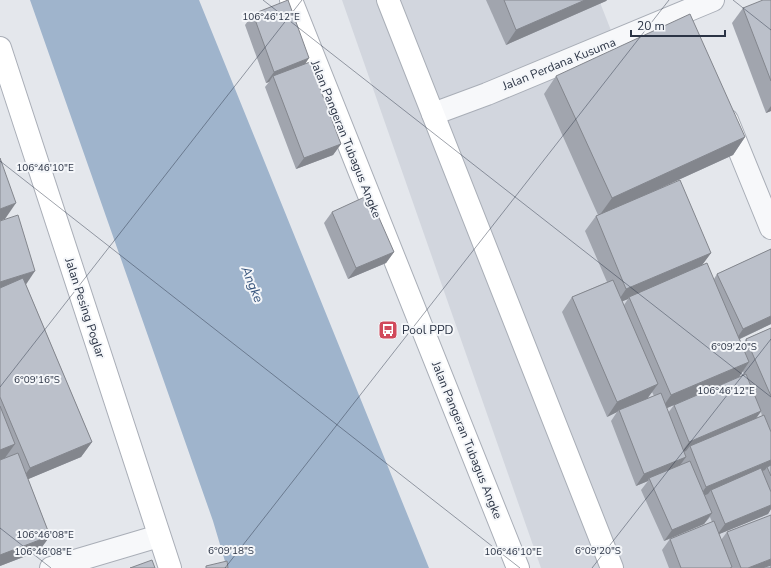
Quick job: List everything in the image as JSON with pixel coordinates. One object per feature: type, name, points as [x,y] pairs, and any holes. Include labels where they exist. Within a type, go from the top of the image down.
[{"type":"main road","name":"Jalan Pangeran Tubagus Angke","points":[[291,0],[518,568]]},
{"type":"main road","points":[[388,0],[612,568]]},
{"type":"main road","name":"Jalan Pesing Poglar","points":[[0,48],[170,568]]},
{"type":"street","name":"Jalan Perdana Kusuma","points":[[434,114],[686,20],[713,0]]},
{"type":"street","points":[[718,99],[771,228]]},
{"type":"street","points":[[51,568],[159,536]]},
{"type":"shaded area","points":[[342,0],[599,0],[771,436],[771,568],[541,568]]},
{"type":"water","name":"Angke","points":[[30,0],[199,0],[429,568],[227,568],[213,521]]},
{"type":"building","points":[[288,0],[309,58],[274,72],[253,14]]},
{"type":"building","points":[[504,0],[585,0],[516,30]]},
{"type":"building","points":[[763,0],[771,0],[771,81],[743,8]]},
{"type":"building","points":[[690,14],[745,137],[612,198],[556,76]]},
{"type":"building","points":[[310,62],[341,144],[304,158],[273,76]]},
{"type":"building","points":[[0,158],[16,203],[0,209]]},
{"type":"building","points":[[680,180],[711,253],[626,289],[596,216]]},
{"type":"building","points":[[369,195],[394,252],[356,268],[332,212]]},
{"type":"building","points":[[18,215],[35,271],[0,282],[0,221]]},
{"type":"building","points":[[771,249],[771,316],[743,329],[717,274]]},
{"type":"building","points":[[707,263],[749,362],[671,395],[629,297]]},
{"type":"building","points":[[23,278],[92,442],[30,468],[0,397],[0,288]]},
{"type":"building","points":[[613,280],[658,384],[617,402],[572,297]]},
{"type":"building","points":[[771,328],[771,396],[746,339]]},
{"type":"building","points":[[746,374],[761,411],[689,442],[674,405]]},
{"type":"building","points":[[661,393],[686,457],[644,474],[619,410]]},
{"type":"building","points":[[0,406],[15,444],[0,450]]},
{"type":"building","points":[[764,415],[771,432],[771,460],[706,487],[690,446]]},
{"type":"building","points":[[18,453],[50,536],[0,555],[0,460]]},
{"type":"building","points":[[690,461],[712,513],[672,530],[649,478]]},
{"type":"building","points":[[771,465],[771,476],[767,467]]},
{"type":"building","points":[[761,468],[771,492],[771,505],[725,524],[711,490]]},
{"type":"building","points":[[771,515],[771,559],[748,568],[741,568],[727,532]]},
{"type":"building","points":[[714,521],[732,567],[681,568],[670,539]]},
{"type":"building","points":[[152,560],[155,568],[130,568]]},
{"type":"building","points":[[227,561],[228,568],[206,568],[206,566]]},
{"type":"building","points":[[771,565],[771,568],[762,568]]},
{"type":"place","name":"Pool PPD","points":[[388,330]]}]
